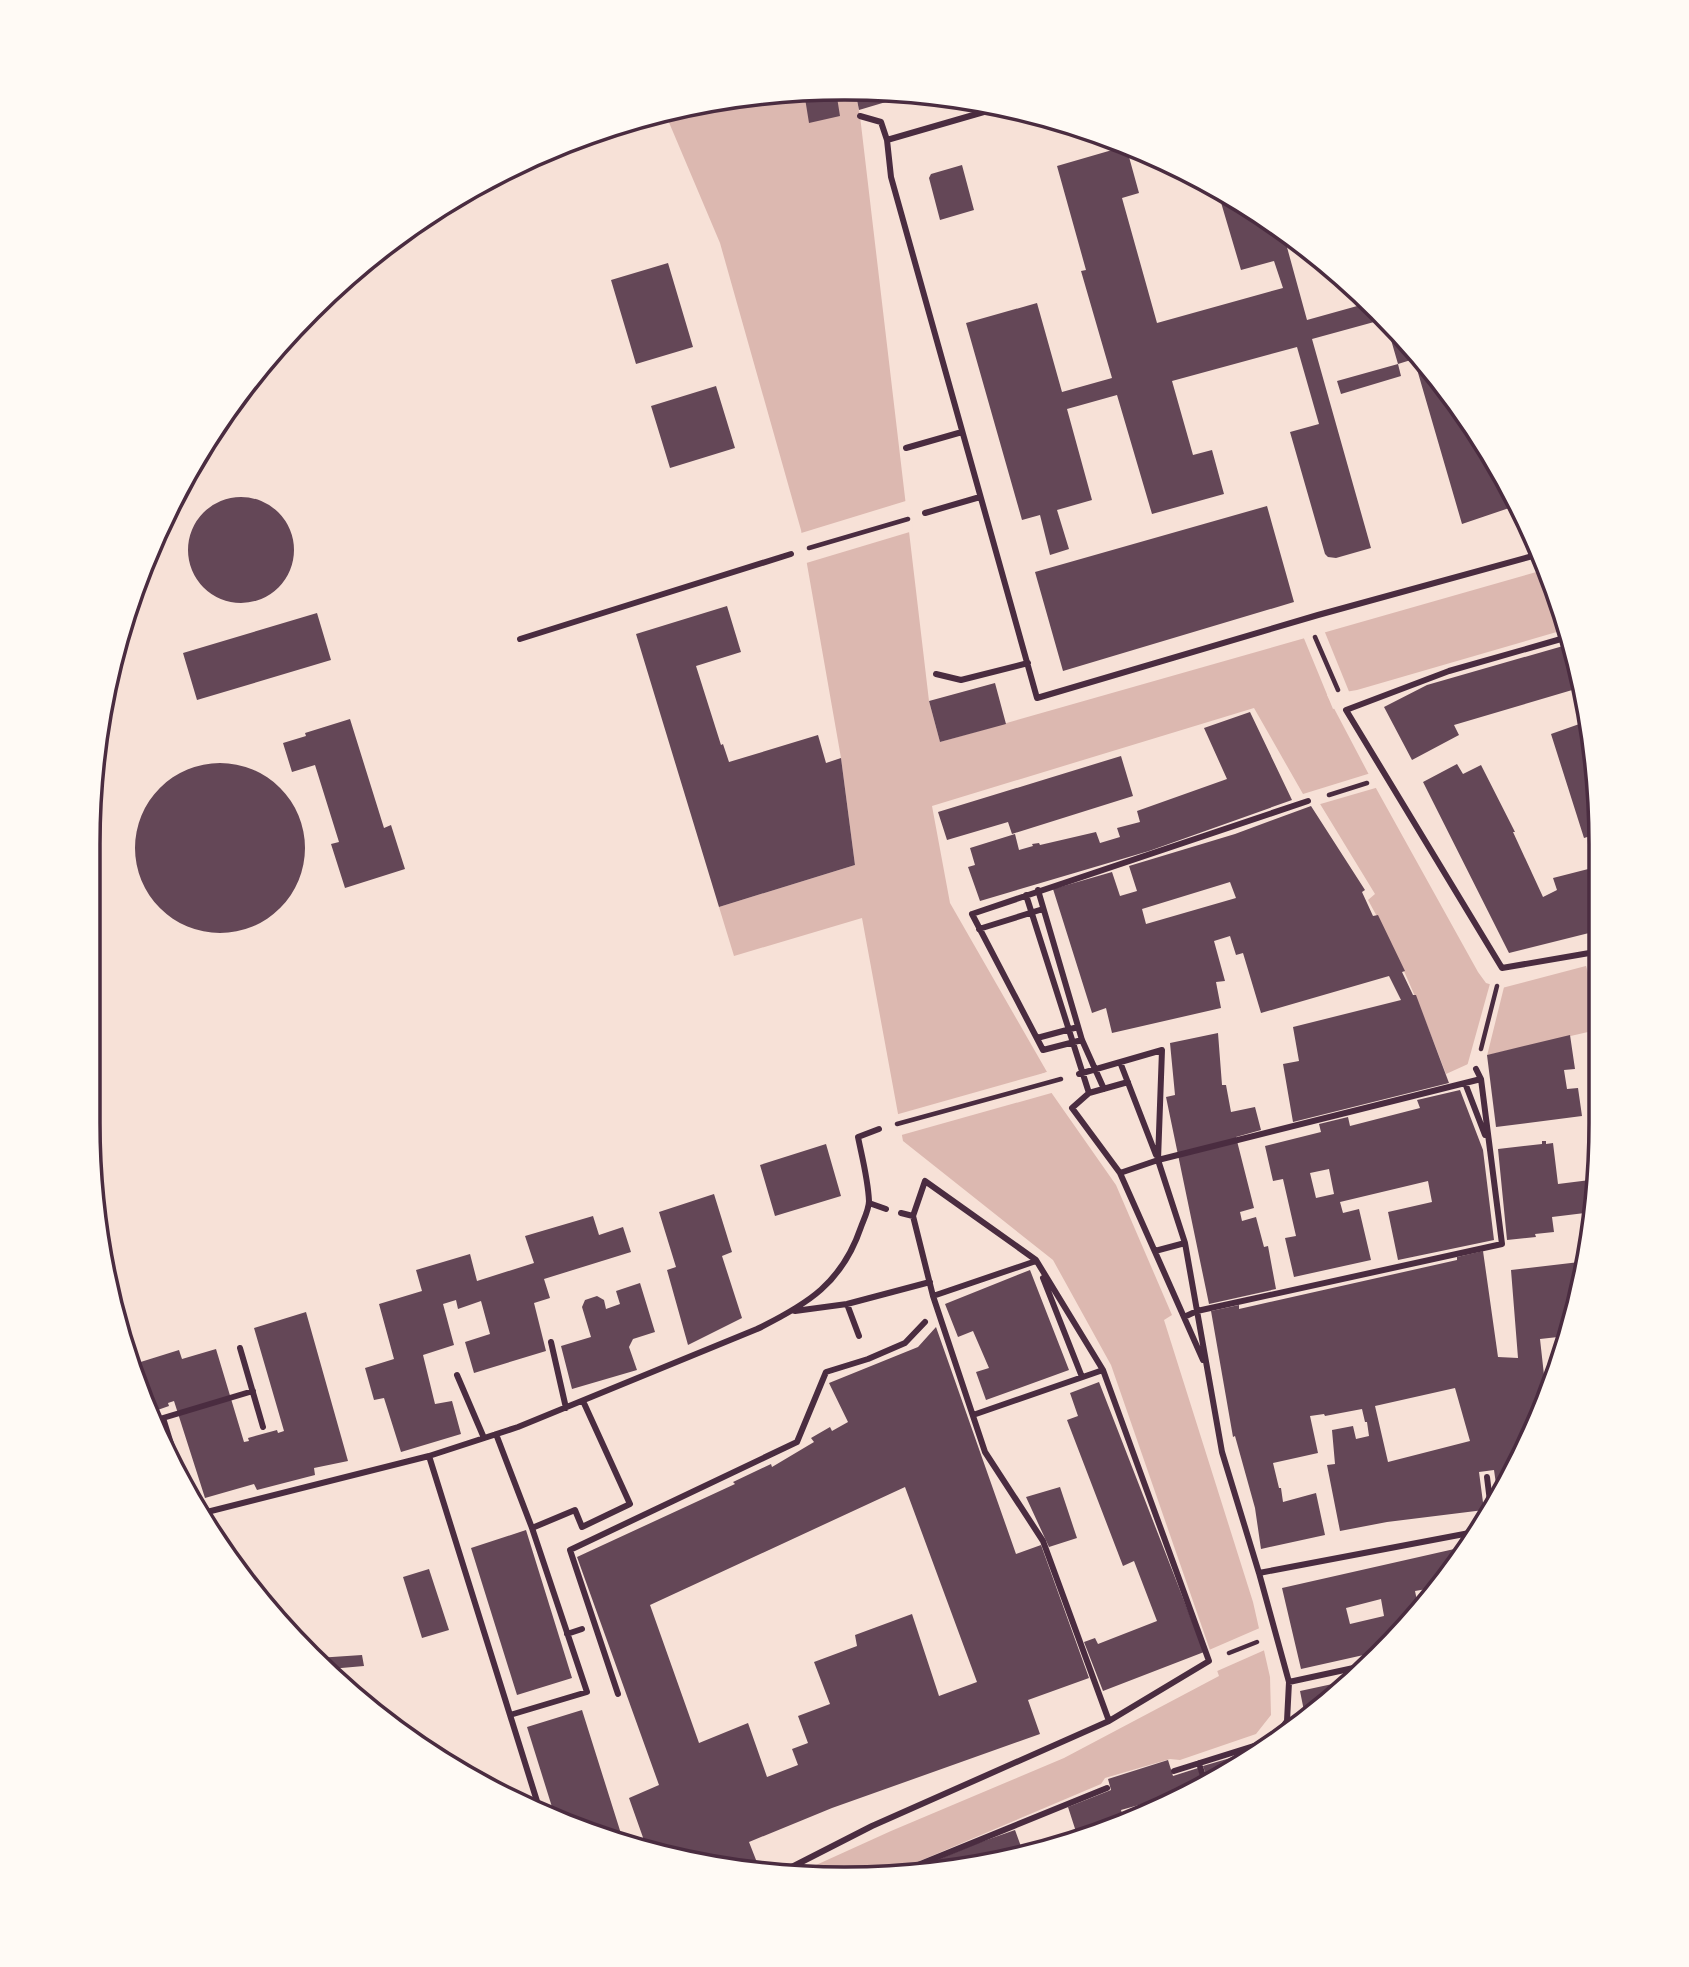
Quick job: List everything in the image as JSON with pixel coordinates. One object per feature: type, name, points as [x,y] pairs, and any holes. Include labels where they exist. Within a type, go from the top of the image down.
[{"type":"street","points":[[887,140],[982,113]]},
{"type":"street","points":[[860,116],[881,122],[887,140],[891,177],[1037,698],[1532,556]]},
{"type":"street","points":[[906,448],[962,432]]},
{"type":"street","points":[[925,513],[980,497]]},
{"type":"street","points":[[520,639],[791,554]]},
{"type":"street","points":[[1560,639],[1449,671],[1346,710],[1502,968],[1589,953]]},
{"type":"street","points":[[936,674],[961,680],[1028,663]]},
{"type":"street","points":[[1082,1040],[1043,1050],[972,914],[1308,801]]},
{"type":"street","points":[[1038,891],[1082,1040],[1104,1089]]},
{"type":"street","points":[[1026,895],[1089,1093]]},
{"type":"street","points":[[979,929],[1044,909]]},
{"type":"street","points":[[1037,1038],[1078,1027]]},
{"type":"street","points":[[1079,1074],[1162,1050],[1158,1160]]},
{"type":"street","points":[[1119,1062],[1158,1160],[1185,1243],[1222,1451],[1289,1682],[1288,1720]]},
{"type":"street","points":[[1184,1317],[1197,1311],[1502,1244],[1481,1079],[1476,1069]]},
{"type":"street","points":[[1120,1172],[1158,1160],[1481,1079]]},
{"type":"street","points":[[1128,1082],[1089,1093],[1072,1108],[1120,1172],[1206,1368]]},
{"type":"street","points":[[1465,1083],[1489,1146]]},
{"type":"street","points":[[210,1511],[429,1456],[496,1434],[757,1329],[793,1311],[815,1297],[833,1279],[848,1257],[869,1203],[858,1136],[879,1129]]},
{"type":"street","points":[[794,1866],[872,1826],[1109,1721],[1209,1661],[1103,1370],[1036,1260],[925,1181],[913,1216],[933,1296],[985,1451],[1043,1541],[1109,1721]]},
{"type":"street","points":[[869,1203],[886,1209]]},
{"type":"street","points":[[901,1213],[913,1216]]},
{"type":"street","points":[[1155,1251],[1185,1243]]},
{"type":"street","points":[[933,1296],[1036,1260]]},
{"type":"street","points":[[1036,1260],[1082,1377]]},
{"type":"street","points":[[793,1311],[847,1304],[930,1282]]},
{"type":"street","points":[[847,1304],[859,1336]]},
{"type":"street","points":[[618,1695],[588,1627],[570,1550],[797,1442],[826,1371],[868,1359],[905,1343],[925,1322]]},
{"type":"street","points":[[551,1342],[566,1408]]},
{"type":"street","points":[[240,1348],[263,1427]]},
{"type":"street","points":[[864,1350],[868,1359]]},
{"type":"street","points":[[973,1415],[1103,1370]]},
{"type":"street","points":[[457,1375],[484,1438]]},
{"type":"street","points":[[167,1431],[163,1418],[253,1391]]},
{"type":"street","points":[[532,1528],[575,1510],[582,1527],[605,1519],[630,1504],[583,1401]]},
{"type":"street","points":[[496,1434],[532,1528],[587,1692],[510,1715]]},
{"type":"street","points":[[429,1456],[537,1800]]},
{"type":"street","points":[[1488,1477],[1490,1494]]},
{"type":"street","points":[[605,1519],[611,1531]]},
{"type":"street","points":[[1259,1573],[1465,1534]]},
{"type":"street","points":[[567,1634],[588,1627]]},
{"type":"street","points":[[1289,1682],[1350,1669]]},
{"type":"street","points":[[1174,1771],[1249,1747]]},
{"type":"street","points":[[1199,1763],[1203,1775]]},
{"type":"street","points":[[923,1863],[1107,1788]]},
{"type":"path","points":[[791,554],[925,513]]},
{"type":"path","points":[[1308,619],[1346,710]]},
{"type":"path","points":[[1308,801],[1385,777]]},
{"type":"path","points":[[1476,1069],[1502,968]]},
{"type":"path","points":[[879,1129],[1079,1074]]},
{"type":"path","points":[[1209,1661],[1276,1635]]},
{"type":"shaded area","points":[[857,100],[929,701],[940,742],[1538,572],[1558,632],[1357,690],[1327,695],[1377,790],[1486,983],[1502,988],[1589,965],[1589,1032],[1488,1055],[1446,1074],[1410,986],[1368,900],[1375,894],[1314,794],[1303,794],[1254,708],[932,806],[950,903],[1047,1072],[1039,1075],[1116,1185],[1172,1315],[1164,1320],[1253,1602],[1270,1677],[1271,1715],[1256,1734],[1180,1760],[1170,1759],[1105,1778],[1101,1784],[913,1864],[813,1866],[1064,1758],[1219,1676],[1111,1365],[1053,1260],[903,1141],[862,918],[734,956],[719,907],[855,865],[841,758],[801,530],[720,243],[668,121],[747,106],[796,101]]},
{"type":"pier","points":[[909,500],[913,531],[803,564],[798,534]]},
{"type":"pier","points":[[1324,630],[1350,694],[1332,698],[1336,708],[1333,709],[1303,636]]},
{"type":"pier","points":[[1371,773],[1379,787],[1317,805],[1312,798],[1305,798],[1303,794]]},
{"type":"pier","points":[[1491,980],[1505,983],[1486,1060],[1466,1070]]},
{"type":"pier","points":[[1051,1071],[1044,1076],[1055,1092],[898,1136],[895,1115]]},
{"type":"pier","points":[[1262,1627],[1267,1649],[1215,1672],[1209,1650]]},
{"type":"building","points":[[837,100],[840,116],[809,123],[805,101]]},
{"type":"building","points":[[857,100],[889,101],[859,110]]},
{"type":"building","points":[[1113,150],[1129,155],[1139,193],[1122,198],[1157,323],[1283,288],[1274,261],[1241,270],[1221,202],[1287,246],[1307,320],[1358,306],[1375,322],[1312,339],[1371,548],[1336,558],[1325,554],[1290,432],[1319,424],[1297,347],[1172,381],[1193,455],[1212,450],[1224,494],[1152,514],[1117,395],[1067,409],[1092,500],[1057,510],[1069,549],[1050,555],[1040,515],[1022,520],[966,323],[1037,303],[1062,392],[1112,378],[1081,271],[1086,270],[1057,166]]},
{"type":"building","points":[[962,165],[974,210],[940,220],[929,178],[931,174]]},
{"type":"building","points":[[668,263],[693,347],[636,364],[611,280]]},
{"type":"building","points":[[1391,339],[1410,360],[1398,364]]},
{"type":"building","points":[[1398,364],[1401,376],[1341,394],[1337,381]]},
{"type":"building","points":[[1417,369],[1464,431],[1508,508],[1462,524]]},
{"type":"building","points":[[716,386],[735,448],[670,468],[651,406]]},
{"type":"building","points":[[241,497],[261,501],[278,513],[290,530],[294,550],[290,570],[278,587],[261,599],[241,603],[221,599],[204,587],[192,570],[188,550],[192,530],[204,513],[221,501]]},
{"type":"building","points":[[1267,506],[1294,602],[1063,671],[1035,572]]},
{"type":"building","points":[[727,606],[741,652],[696,666],[729,762],[818,735],[826,763],[841,758],[855,865],[719,907],[636,634]]},
{"type":"building","points":[[317,613],[331,660],[197,700],[183,653]]},
{"type":"building","points":[[1562,646],[1573,690],[1454,725],[1459,735],[1412,760],[1384,707],[1427,685]]},
{"type":"building","points":[[995,683],[1006,724],[940,742],[929,701]]},
{"type":"building","points":[[1250,712],[1292,800],[1149,851],[980,901],[968,867],[975,865],[970,848],[1015,834],[1019,850],[1033,846],[1032,844],[1040,845],[1096,832],[1100,843],[1120,837],[1117,828],[1140,822],[1137,811],[1227,779],[1204,728]]},
{"type":"building","points":[[350,719],[384,828],[391,825],[405,869],[345,888],[331,844],[339,842],[315,765],[292,772],[283,743]]},
{"type":"building","points":[[1579,724],[1588,796],[1589,836],[1584,838],[1551,734]]},
{"type":"building","points":[[1121,756],[1133,796],[1012,834],[1008,822],[947,840],[938,812]]},
{"type":"building","points":[[220,763],[252,770],[267,777],[280,788],[291,801],[298,816],[305,848],[298,880],[291,895],[280,908],[267,919],[252,926],[220,933],[188,926],[173,919],[160,908],[149,895],[142,880],[135,848],[142,816],[149,801],[160,788],[173,777],[188,770]]},
{"type":"building","points":[[1457,764],[1463,774],[1481,765],[1515,832],[1543,897],[1557,890],[1553,878],[1589,869],[1589,933],[1509,953],[1423,782]]},
{"type":"building","points":[[1311,806],[1365,890],[1362,892],[1373,916],[1378,915],[1405,971],[1402,972],[1413,995],[1416,995],[1449,1083],[1293,1122],[1283,1064],[1299,1061],[1293,1027],[1401,1000],[1389,976],[1261,1013],[1243,953],[1236,955],[1230,936],[1214,941],[1225,981],[1216,982],[1221,1008],[1112,1033],[1106,1008],[1092,1013],[1053,889],[1112,872],[1120,896],[1137,891],[1129,866],[1235,834]],"holes":[[[1230,882],[1236,898],[1146,924],[1142,909]]]},
{"type":"building","points":[[1218,1033],[1222,1085],[1226,1085],[1231,1112],[1255,1107],[1261,1130],[1236,1137],[1254,1208],[1240,1212],[1242,1221],[1256,1217],[1264,1247],[1268,1246],[1276,1289],[1209,1304],[1166,1097],[1175,1095],[1170,1043]]},
{"type":"building","points":[[1570,1035],[1575,1069],[1564,1070],[1567,1089],[1578,1088],[1582,1116],[1496,1127],[1487,1055]]},
{"type":"building","points":[[1460,1090],[1483,1150],[1494,1240],[1398,1260],[1388,1212],[1432,1202],[1428,1181],[1340,1202],[1343,1213],[1359,1209],[1371,1260],[1294,1277],[1285,1238],[1296,1236],[1283,1179],[1273,1181],[1265,1146],[1321,1132],[1319,1124],[1348,1117],[1350,1126],[1420,1108],[1417,1100]],"holes":[[[1329,1169],[1334,1194],[1316,1198],[1310,1173]]]},
{"type":"building","points":[[1542,1141],[1546,1141],[1546,1144],[1553,1143],[1558,1184],[1587,1180],[1584,1213],[1552,1217],[1554,1232],[1507,1240],[1498,1149],[1542,1144]]},
{"type":"building","points":[[826,1144],[841,1196],[775,1216],[760,1165]]},
{"type":"building","points":[[714,1194],[732,1252],[722,1256],[742,1318],[688,1345],[667,1270],[676,1267],[659,1212]]},
{"type":"building","points":[[593,1216],[599,1235],[623,1227],[631,1252],[544,1279],[550,1298],[534,1303],[546,1351],[474,1373],[465,1342],[490,1334],[481,1301],[458,1309],[456,1300],[443,1304],[454,1345],[423,1355],[435,1404],[452,1401],[461,1434],[401,1452],[384,1398],[374,1400],[365,1368],[394,1359],[379,1304],[422,1291],[416,1270],[470,1254],[477,1281],[534,1263],[525,1236]]},
{"type":"building","points":[[1483,1251],[1498,1357],[1518,1358],[1511,1270],[1576,1262],[1557,1337],[1540,1339],[1544,1377],[1533,1408],[1496,1482],[1494,1470],[1479,1472],[1483,1504],[1480,1511],[1340,1531],[1327,1465],[1335,1464],[1332,1430],[1353,1426],[1356,1439],[1369,1436],[1367,1422],[1362,1409],[1310,1416],[1318,1453],[1273,1463],[1283,1502],[1316,1493],[1325,1535],[1261,1549],[1255,1508],[1235,1436],[1233,1437],[1211,1311],[1239,1305],[1239,1309],[1457,1260],[1457,1257]],"holes":[[[1455,1388],[1470,1441],[1388,1462],[1375,1406]]]},
{"type":"building","points":[[1030,1270],[1069,1370],[986,1400],[976,1372],[989,1368],[973,1331],[958,1337],[945,1304]]},
{"type":"building","points":[[640,1283],[655,1332],[633,1339],[629,1347],[637,1370],[572,1389],[561,1346],[591,1337],[582,1307],[585,1300],[597,1296],[604,1300],[606,1309],[620,1304],[616,1291]]},
{"type":"building","points":[[306,1312],[348,1461],[314,1468],[315,1475],[257,1490],[254,1484],[205,1498],[174,1401],[157,1410],[139,1362],[179,1350],[182,1359],[216,1349],[244,1442],[249,1441],[248,1438],[277,1430],[278,1433],[284,1431],[254,1328]]},
{"type":"building","points":[[936,1327],[1016,1554],[1041,1545],[1089,1678],[1028,1700],[1040,1734],[832,1808],[749,1842],[757,1862],[699,1853],[644,1840],[629,1798],[659,1785],[577,1557],[735,1484],[733,1482],[771,1464],[772,1467],[814,1442],[811,1438],[830,1427],[832,1431],[848,1422],[829,1383],[918,1347]],"holes":[[[905,1487],[977,1682],[939,1696],[912,1614],[855,1635],[857,1646],[814,1662],[830,1704],[798,1716],[808,1743],[792,1749],[798,1765],[767,1777],[748,1723],[699,1743],[650,1605]]]},
{"type":"building","points":[[1099,1382],[1204,1652],[1103,1691],[1084,1642],[1095,1638],[1098,1644],[1157,1621],[1134,1561],[1123,1566],[1067,1420],[1078,1416],[1070,1393]]},
{"type":"building","points":[[1060,1487],[1077,1538],[1049,1547],[1026,1497]]},
{"type":"building","points":[[526,1530],[572,1678],[517,1695],[471,1548]]},
{"type":"building","points":[[1455,1549],[1424,1589],[1415,1591],[1417,1599],[1404,1614],[1365,1655],[1301,1669],[1282,1588]],"holes":[[[1381,1599],[1384,1616],[1350,1624],[1346,1608]]]},
{"type":"building","points":[[429,1569],[449,1630],[422,1638],[403,1577]]},
{"type":"building","points":[[362,1655],[364,1666],[338,1668],[327,1657]]},
{"type":"building","points":[[1334,1684],[1304,1709],[1300,1691]]},
{"type":"building","points":[[582,1710],[621,1833],[552,1808],[527,1727]]},
{"type":"building","points":[[1233,1757],[1205,1773],[1203,1766]]},
{"type":"building","points":[[1168,1760],[1173,1776],[1198,1768],[1200,1776],[1146,1803],[1121,1810],[1122,1814],[1076,1831],[1068,1807],[1111,1790],[1108,1779]]},
{"type":"building","points":[[1015,1830],[1021,1846],[932,1862]]}]
